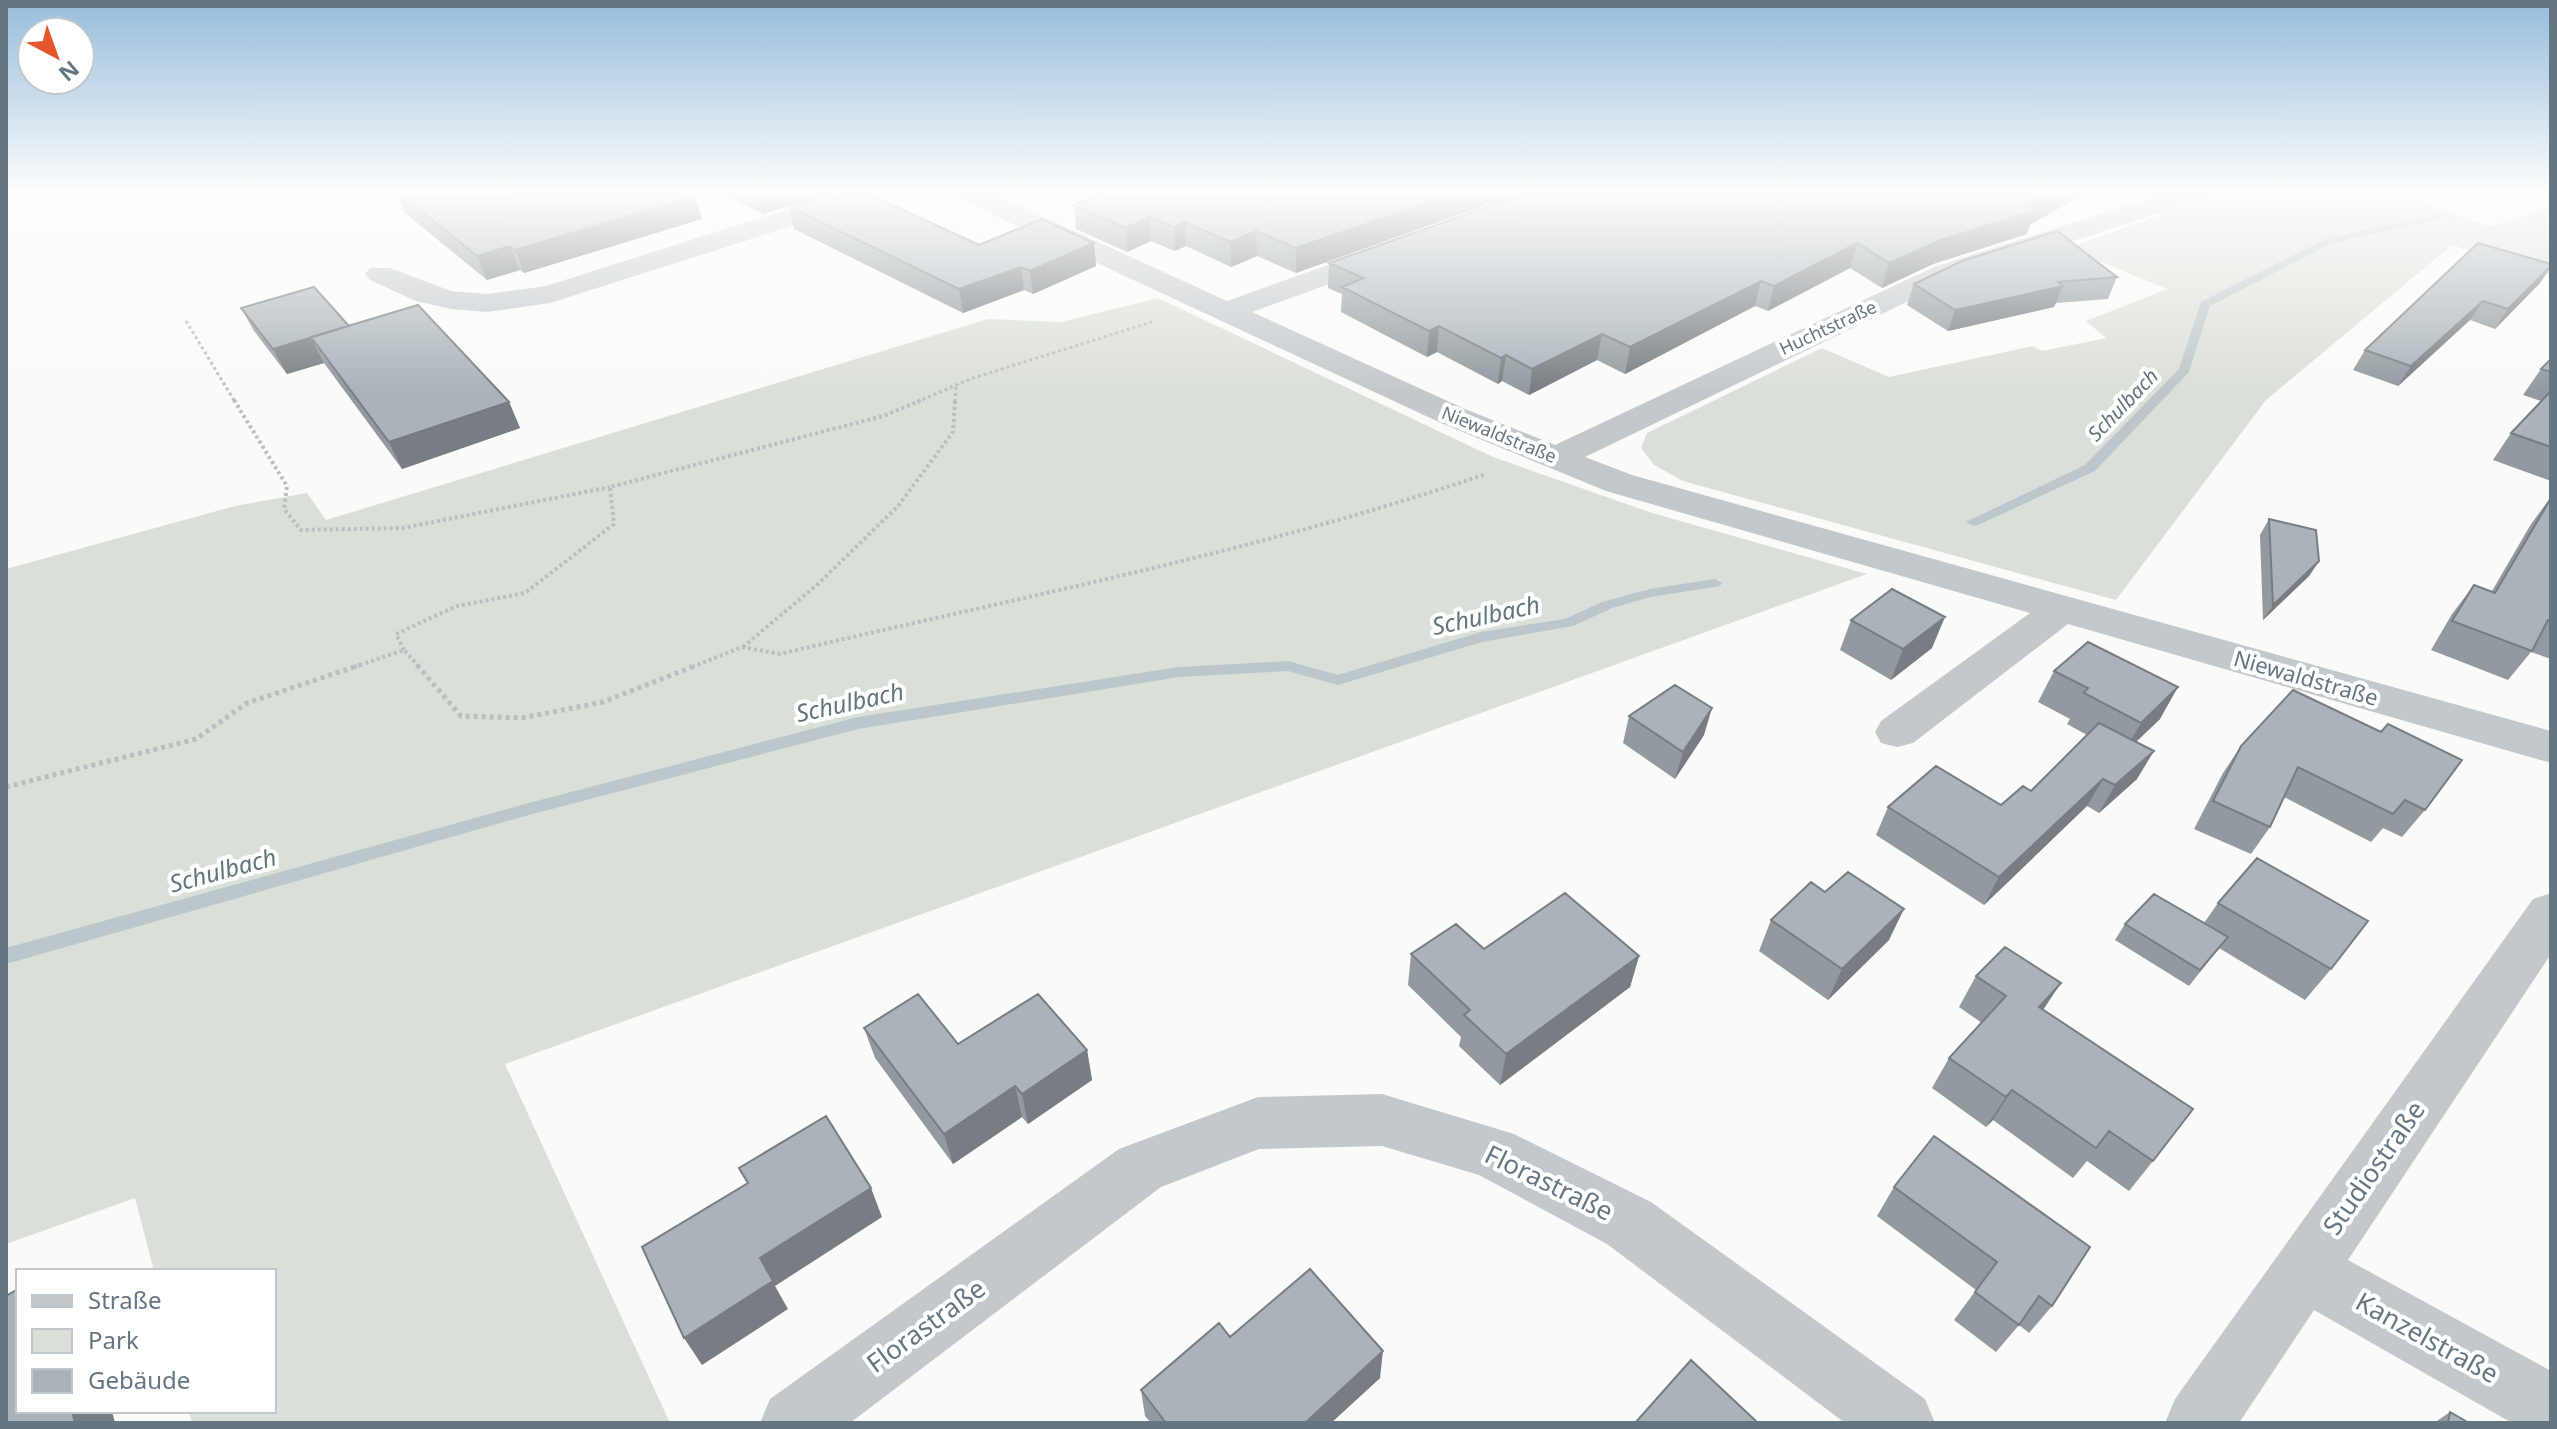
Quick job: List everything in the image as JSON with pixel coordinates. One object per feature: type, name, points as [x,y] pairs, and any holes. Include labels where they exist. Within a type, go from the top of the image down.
[{"type":"street","points":[[380,274],[427,295],[487,303],[550,294],[664,258]]},
{"type":"street","name":"Niewaldstraße","points":[[1109,258],[1453,416],[1679,503],[2551,747]]},
{"type":"street","points":[[1222,310],[1375,258]]},
{"type":"street","name":"Huchtstraße","points":[[1549,455],[1944,273],[1992,258]]},
{"type":"street","points":[[1897,732],[2061,609]]},
{"type":"street","name":"Studiostraße","points":[[2199,1423],[2551,913]]},
{"type":"street","name":"Florastraße","points":[[794,1423],[1140,1168],[1258,1123],[1382,1120],[1493,1153],[1629,1223],[1901,1423]]},
{"type":"street","name":"Kanzelstraße","points":[[2303,1269],[2551,1408]]},
{"type":"path","points":[[186,321],[287,486],[284,509],[301,530],[403,528],[610,487],[883,416],[956,385],[1152,322],[1222,310]]},
{"type":"path","points":[[610,487],[614,524],[525,593],[457,606],[396,634],[404,650],[461,716],[522,718],[603,702],[742,647],[819,583],[898,506],[953,432],[956,385]]},
{"type":"path","points":[[742,647],[780,654],[1046,592],[1424,495],[1549,455]]},
{"type":"path","points":[[6,787],[196,739],[247,703],[404,650]]},
{"type":"green space","points":[[2091,258],[2437,258],[2266,400],[2116,600],[1683,481],[1654,465],[1641,448],[1647,433],[1822,348],[1889,377],[2033,346],[2042,351],[2106,338],[2086,321],[2167,289]]},
{"type":"green space","points":[[2494,258],[2550,258],[2551,275]]},
{"type":"green space","points":[[1158,298],[1493,457],[1652,513],[1867,574],[505,1064],[670,1423],[192,1423],[190,1413],[276,1413],[276,1269],[153,1269],[135,1198],[6,1244],[6,569],[235,506],[307,493],[326,520],[988,319],[1061,322]]},
{"type":"building","points":[[894,258],[1060,258],[1030,271],[1021,267],[959,289]]},
{"type":"building","points":[[1344,258],[1829,258],[1774,286],[1761,281],[1630,347],[1602,334],[1532,369],[1506,355],[1501,358],[1439,326],[1429,331],[1342,287],[1364,278],[1329,263]]},
{"type":"building","points":[[1880,258],[1901,258],[1889,263]]},
{"type":"building","points":[[1972,258],[2092,258],[2117,277],[2058,282],[2063,286],[1955,310],[1914,284]]},
{"type":"building","points":[[2462,258],[2529,258],[2551,264],[2508,309],[2483,301],[2411,366],[2365,350]]},
{"type":"building","points":[[314,287],[349,326],[273,349],[241,308]]},
{"type":"building","points":[[418,305],[509,402],[389,442],[311,337]]},
{"type":"building","points":[[2551,359],[2551,372],[2541,369]]},
{"type":"building","points":[[2551,391],[2551,447],[2511,433]]},
{"type":"building","points":[[2551,498],[2551,621],[2548,620],[2532,651],[2452,621],[2474,585],[2495,593]]},
{"type":"building","points":[[2269,519],[2316,530],[2319,561],[2273,605]]},
{"type":"building","points":[[1892,589],[1945,617],[1903,649],[1851,620]]},
{"type":"building","points":[[2088,642],[2178,687],[2141,723],[2084,693],[2088,688],[2054,671]]},
{"type":"building","points":[[1675,685],[1712,708],[1683,752],[1629,716]]},
{"type":"building","points":[[2293,690],[2381,732],[2388,724],[2462,760],[2425,810],[2405,800],[2393,814],[2298,767],[2270,827],[2213,801],[2241,746]]},
{"type":"building","points":[[2099,723],[2154,751],[2115,785],[2103,779],[1999,877],[1888,807],[1936,766],[2001,805],[2023,786],[2031,791]]},
{"type":"building","points":[[2257,858],[2368,921],[2331,969],[2218,903]]},
{"type":"building","points":[[1848,872],[1904,909],[1842,969],[1771,920],[1811,882],[1825,892]]},
{"type":"building","points":[[1565,893],[1639,956],[1506,1054],[1464,1015],[1470,1010],[1411,954],[1456,924],[1484,949]]},
{"type":"building","points":[[2154,894],[2228,937],[2200,970],[2125,924]]},
{"type":"building","points":[[2005,947],[2061,983],[2039,1007],[2193,1109],[2153,1161],[2109,1131],[2096,1148],[2012,1090],[2006,1097],[1949,1058],[2006,996],[1976,976]]},
{"type":"building","points":[[918,994],[958,1044],[1038,994],[1087,1050],[1022,1094],[1015,1086],[944,1134],[864,1028]]},
{"type":"building","points":[[826,1116],[871,1188],[760,1258],[773,1281],[684,1338],[642,1247],[748,1183],[739,1168]]},
{"type":"building","points":[[1934,1136],[2090,1247],[2052,1306],[2039,1296],[2019,1325],[1975,1292],[1997,1262],[1894,1187]]},
{"type":"building","points":[[1310,1269],[1383,1351],[1305,1423],[1166,1423],[1141,1390],[1219,1323],[1230,1337]]},
{"type":"building","points":[[16,1290],[16,1413],[72,1413],[75,1423],[6,1423],[6,1296]]},
{"type":"building","points":[[1691,1360],[1758,1423],[1635,1423]]},
{"type":"building","points":[[2450,1412],[2469,1423],[2448,1423]]},
{"type":"waterway","name":"Schulbach","points":[[1973,522],[2090,468],[2185,370],[2205,304],[2296,258]]},
{"type":"waterway","name":"Schulbach","points":[[6,956],[525,810],[858,723],[1179,672],[1288,666],[1338,680],[1481,637],[1568,623],[1607,605],[1650,593],[1715,583]]}]
